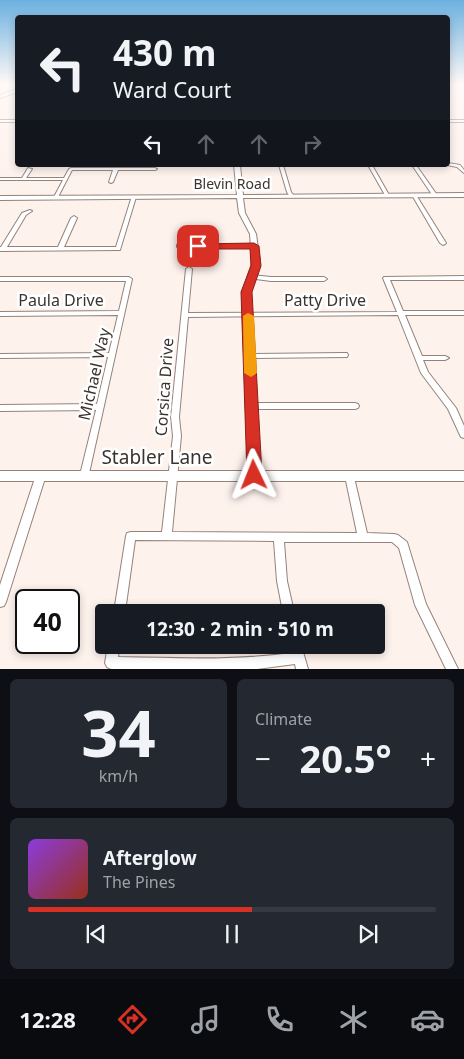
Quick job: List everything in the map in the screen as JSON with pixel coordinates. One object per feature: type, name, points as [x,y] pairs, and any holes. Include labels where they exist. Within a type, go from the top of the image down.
[{"type":"street","points":[[0,121],[15,121]]},
{"type":"street","points":[[450,121],[464,121]]},
{"type":"street","points":[[450,164],[458,166],[464,172]]},
{"type":"street","points":[[238,167],[242,213],[253,234],[256,266],[246,292],[254,475]]},
{"type":"street","points":[[283,167],[290,185],[289,192],[292,194]]},
{"type":"street","points":[[371,167],[387,195]]},
{"type":"street","points":[[415,167],[435,195]]},
{"type":"street","points":[[23,179],[30,169]]},
{"type":"street","points":[[56,197],[71,169],[155,169]]},
{"type":"street","points":[[111,182],[116,169]]},
{"type":"street","points":[[0,179],[66,178]]},
{"type":"street","name":"Blevin Road","points":[[0,198],[292,194],[464,195]]},
{"type":"street","points":[[414,195],[443,243]]},
{"type":"street","points":[[2,250],[118,249],[134,197]]},
{"type":"street","points":[[2,250],[24,214],[30,211]]},
{"type":"street","points":[[60,249],[74,218]]},
{"type":"street","points":[[179,246],[254,246]]},
{"type":"street","name":"Corsica Drive","points":[[167,536],[174,474],[177,436],[175,417],[189,269]]},
{"type":"street","points":[[252,277],[324,279]]},
{"type":"street","points":[[463,431],[452,408],[424,372],[386,278],[464,278]]},
{"type":"street","name":"Michael Way","points":[[0,279],[129,279],[84,475]]},
{"type":"street","name":"Paula Drive","points":[[0,314],[122,313]]},
{"type":"street","name":"Patty Drive","points":[[185,315],[464,313]]},
{"type":"street","points":[[0,356],[112,355]]},
{"type":"street","points":[[250,356],[344,355]]},
{"type":"street","points":[[419,358],[445,358]]},
{"type":"street","points":[[252,406],[355,406]]},
{"type":"street","points":[[0,408],[100,407]]},
{"type":"street","name":"Stabler Lane","points":[[0,476],[174,474],[464,476]]},
{"type":"street","points":[[0,602],[41,475]]},
{"type":"street","points":[[350,476],[363,537]]},
{"type":"street","points":[[120,604],[131,536],[394,538],[403,545],[421,606],[452,669]]},
{"type":"street","points":[[279,537],[282,581],[286,604]]},
{"type":"street","points":[[112,654],[111,663],[238,665],[300,663]]},
{"type":"slow traffic","points":[[248,316],[251,373]]},
{"type":"route","points":[[198,246],[254,246],[256,266],[246,292],[254,475]]}]
